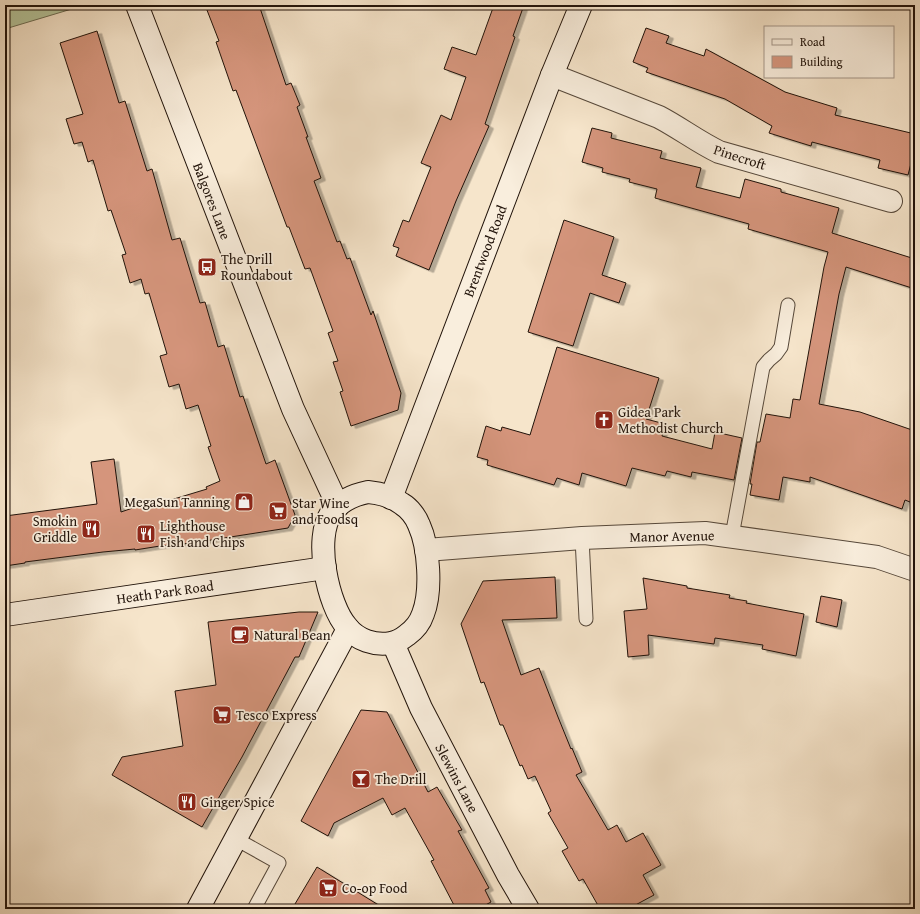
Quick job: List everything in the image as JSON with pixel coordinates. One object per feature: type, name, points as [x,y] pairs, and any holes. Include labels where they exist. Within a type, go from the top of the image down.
[{"type":"street","name":"Balgores Lane","points":[[137,5],[293,409],[338,506]]},
{"type":"street","name":"Brentwood Road","points":[[391,498],[552,75],[581,5]]},
{"type":"street","name":"Pinecroft","points":[[552,75],[659,116],[705,145],[719,152],[891,201]]},
{"type":"street","points":[[368,492],[380,494],[402,504],[412,513],[419,524],[428,563],[428,591],[424,613],[419,623],[412,631],[393,643],[384,644],[365,640],[357,636],[348,629],[340,618],[334,604],[325,568],[323,535],[326,523],[331,513],[338,506],[346,498],[357,494],[368,492]]},
{"type":"street","name":"Manor Avenue","points":[[426,550],[582,538],[705,532],[877,557],[915,570]]},
{"type":"street","name":"Heath Park Road","points":[[5,615],[325,568]]},
{"type":"street","points":[[201,908],[348,629]]},
{"type":"street","name":"Slewins Lane","points":[[393,643],[421,708],[508,875],[528,909]]},
{"type":"lane","points":[[732,536],[763,367],[781,347],[788,305]]},
{"type":"lane","points":[[582,538],[586,619]]},
{"type":"lane","points":[[236,839],[279,864],[254,909]]},
{"type":"green space","points":[[5,5],[85,5],[5,29]]},
{"type":"building","points":[[205,5],[259,5],[286,85],[291,83],[300,105],[297,107],[321,178],[314,181],[337,242],[340,241],[347,259],[350,258],[371,315],[373,311],[401,393],[398,410],[351,426],[340,392],[343,391],[333,362],[338,361],[328,333],[333,331],[310,268],[305,269],[289,227],[287,227],[236,90],[233,91],[216,42],[219,41]]},
{"type":"building","points":[[494,5],[524,5],[513,36],[515,37],[485,124],[489,126],[456,201],[429,270],[396,256],[399,248],[393,246],[403,220],[409,222],[431,167],[421,163],[441,115],[451,120],[466,77],[444,69],[452,47],[476,55]]},
{"type":"building","points":[[646,28],[669,36],[666,43],[704,56],[706,49],[785,92],[837,108],[835,115],[915,134],[915,148],[908,175],[878,168],[880,160],[812,142],[811,146],[769,133],[772,126],[725,99],[646,72],[648,68],[633,62]]},
{"type":"building","points":[[97,31],[119,103],[125,101],[147,171],[152,169],[172,240],[180,238],[200,303],[205,302],[218,347],[224,345],[240,397],[243,396],[266,464],[275,460],[295,515],[288,528],[192,543],[135,550],[103,552],[5,566],[5,516],[97,504],[91,462],[114,459],[121,512],[153,501],[154,505],[207,489],[206,487],[220,481],[208,447],[211,446],[198,405],[186,409],[179,384],[169,387],[160,356],[167,354],[149,293],[145,294],[141,279],[130,283],[122,255],[126,254],[111,210],[108,211],[93,160],[88,162],[82,142],[74,144],[66,119],[83,114],[60,43]]},
{"type":"building","points":[[592,128],[612,133],[611,138],[662,151],[660,158],[701,168],[696,187],[740,198],[745,179],[781,189],[781,192],[839,208],[832,233],[915,259],[915,289],[846,267],[839,294],[819,404],[860,412],[915,431],[915,504],[905,500],[902,509],[810,477],[810,482],[783,477],[779,500],[750,495],[752,484],[750,484],[757,442],[760,442],[766,414],[790,418],[793,399],[800,400],[828,252],[748,229],[749,224],[655,198],[657,189],[629,182],[630,179],[602,172],[603,168],[582,162]]},
{"type":"building","points":[[564,220],[614,237],[602,275],[626,283],[619,303],[590,293],[573,346],[528,332]]},
{"type":"building","name":"Gidea Park Methodist Church","points":[[557,347],[659,378],[646,419],[665,424],[662,436],[712,449],[715,432],[742,438],[734,480],[692,472],[691,477],[667,471],[665,476],[632,468],[626,486],[582,473],[579,485],[557,478],[554,485],[487,465],[488,460],[477,457],[486,426],[501,431],[502,427],[530,435]]},
{"type":"building","points":[[555,577],[557,618],[502,620],[521,675],[539,668],[571,749],[572,748],[582,772],[576,775],[608,830],[617,825],[626,842],[643,833],[661,865],[643,875],[654,895],[628,909],[600,909],[583,879],[579,881],[562,851],[568,848],[548,813],[551,811],[535,776],[528,779],[522,765],[520,766],[503,725],[500,725],[484,682],[481,683],[461,624],[483,581]]},
{"type":"building","points":[[643,578],[687,586],[687,588],[730,595],[729,598],[747,601],[746,603],[804,614],[796,656],[762,649],[763,645],[715,638],[714,644],[648,635],[649,655],[628,657],[624,611],[647,609]]},
{"type":"building","points":[[821,596],[842,600],[837,627],[816,622]]},
{"type":"building","points":[[299,612],[318,612],[299,657],[295,657],[242,757],[202,827],[112,775],[122,757],[183,746],[175,691],[216,685],[208,622]]},
{"type":"building","points":[[361,710],[387,712],[428,792],[437,787],[462,830],[458,831],[489,888],[485,890],[491,902],[478,909],[456,909],[431,861],[434,860],[405,808],[392,815],[383,798],[334,823],[328,836],[301,821]]},
{"type":"building","name":"Co-op Food","points":[[317,867],[385,909],[292,909]]},
{"type":"place","name":"The Drill Roundabout","points":[[207,267]]},
{"type":"place","name":"Gidea Park Methodist Church","points":[[604,420]]},
{"type":"place","name":"MegaSun Tanning","points":[[244,502]]},
{"type":"place","name":"Star Wine and Foodsq","points":[[278,511]]},
{"type":"place","name":"Smokin Griddle","points":[[91,529]]},
{"type":"place","name":"Lighthouse Fish and Chips","points":[[146,534]]},
{"type":"place","name":"Natural Bean","points":[[240,635]]},
{"type":"place","name":"Tesco Express","points":[[222,715]]},
{"type":"place","name":"The Drill","points":[[361,779]]},
{"type":"place","name":"Ginger Spice","points":[[187,802]]},
{"type":"place","name":"Co-op Food","points":[[328,888]]}]
